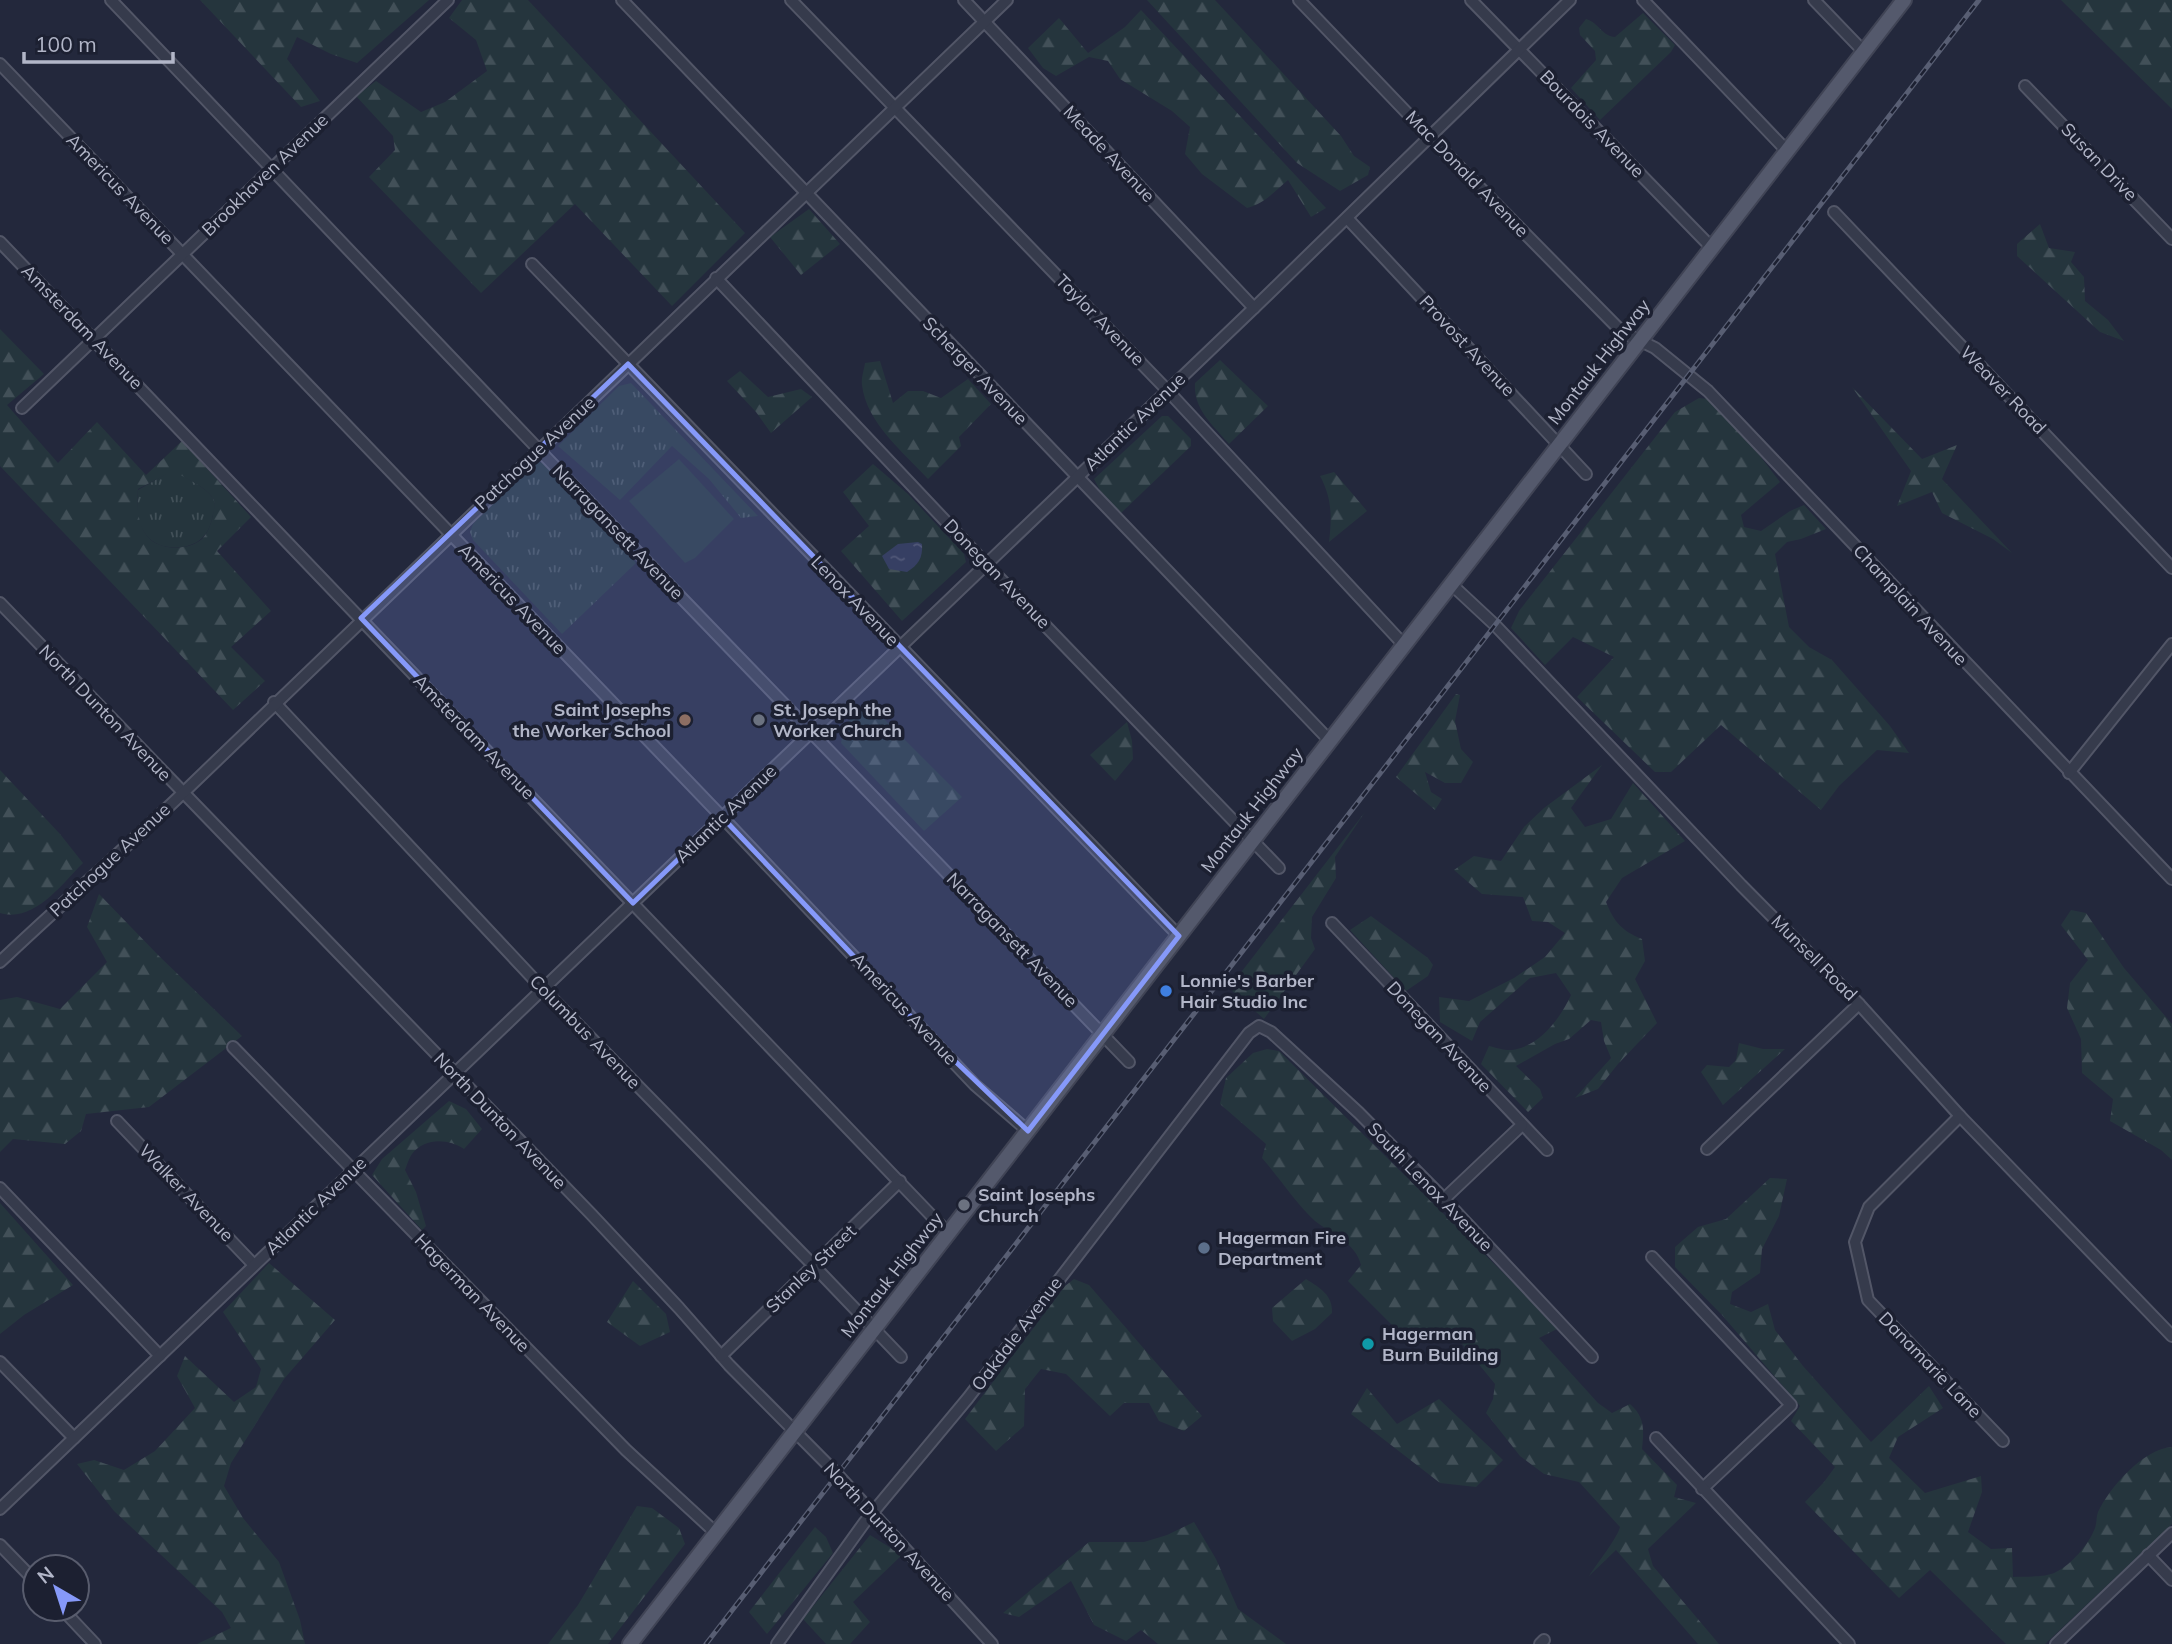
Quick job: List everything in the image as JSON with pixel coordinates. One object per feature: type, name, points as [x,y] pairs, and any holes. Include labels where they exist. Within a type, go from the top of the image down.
[{"type":"main road","name":"Montauk Highway","points":[[630,1644],[1904,0]]},
{"type":"street","name":"Narragansett Avenue","points":[[111,0],[539,450],[1129,1062]]},
{"type":"street","name":"Brookhaven Avenue","points":[[22,408],[447,0]]},
{"type":"street","name":"Scherger Avenue","points":[[622,0],[1330,741]]},
{"type":"street","name":"Taylor Avenue","points":[[791,0],[1168,391],[1404,645]]},
{"type":"street","name":"Meade Avenue","points":[[964,0],[1254,308]]},
{"type":"street","name":"Patchogue Avenue","points":[[0,962],[182,793],[360,618],[539,450],[804,192],[1007,0]]},
{"type":"street","name":"Mac Donald Avenue","points":[[1298,0],[1622,332],[1640,341]]},
{"type":"street","name":"Bourdois Avenue","points":[[1471,0],[1712,248]]},
{"type":"street","name":"Atlantic Avenue","points":[[0,1509],[1168,391],[1570,0]]},
{"type":"street","points":[[1643,0],[1787,151]]},
{"type":"street","points":[[1814,0],[1864,52]]},
{"type":"street","name":"Americus Avenue","points":[[0,64],[722,817],[975,1085],[1028,1131]]},
{"type":"street","name":"Susan Drive","points":[[2025,86],[2172,239]]},
{"type":"street","name":"Weaver Road","points":[[1834,212],[2172,568]]},
{"type":"street","name":"Provost Avenue","points":[[1347,218],[1587,474]]},
{"type":"street","name":"Amsterdam Avenue","points":[[0,242],[948,1233]]},
{"type":"street","name":"Lenox Avenue","points":[[532,264],[1179,936]]},
{"type":"street","name":"Donegan Avenue","points":[[716,278],[986,564],[1279,868]]},
{"type":"street","name":"Champlain Avenue","points":[[1640,341],[1656,348],[1708,391],[2172,879]]},
{"type":"street","name":"Munsell Road","points":[[1451,584],[1495,625],[1741,885],[1859,1004],[1960,1116],[2172,1336]]},
{"type":"street","name":"North Dunton Avenue","points":[[0,603],[592,1215],[721,1356],[873,1512],[987,1642]]},
{"type":"street","points":[[2069,773],[2172,644]]},
{"type":"street","name":"Columbus Avenue","points":[[274,702],[543,989],[901,1357]]},
{"type":"street","name":"Donegan Avenue","points":[[1332,923],[1547,1150]]},
{"type":"street","points":[[1707,1149],[1859,1004]]},
{"type":"street","name":"South Lenox Avenue","points":[[1259,1026],[1271,1032],[1291,1050],[1444,1199],[1592,1357]]},
{"type":"street","name":"Oakdale Avenue","points":[[778,1644],[873,1512],[968,1398],[1241,1043],[1259,1026]]},
{"type":"street","name":"Hagerman Avenue","points":[[233,1047],[626,1450],[716,1533]]},
{"type":"street","name":"Danamarie Lane","points":[[1960,1116],[1869,1207],[1855,1242],[1868,1300],[2003,1441]]},
{"type":"street","name":"Walker Avenue","points":[[117,1121],[254,1265]]},
{"type":"street","points":[[1444,1199],[1522,1125]]},
{"type":"street","name":"Stanley Street","points":[[721,1356],[900,1181]]},
{"type":"street","points":[[0,1188],[160,1356]]},
{"type":"street","points":[[1652,1257],[1791,1405],[1702,1489]]},
{"type":"street","points":[[0,1362],[74,1438]]},
{"type":"street","points":[[1656,1438],[1849,1644]]},
{"type":"street","points":[[2056,1644],[2172,1533]]},
{"type":"street","points":[[0,1545],[21,1567]]},
{"type":"street","points":[[2148,1555],[2172,1580]]},
{"type":"street","points":[[75,1623],[95,1644]]},
{"type":"highlighted area","points":[[628,364],[1179,936],[1028,1131],[931,1038],[722,817],[633,903],[361,618]]},
{"type":"green space","points":[[200,0],[429,0],[357,63],[297,37],[287,59],[320,101],[301,107]]},
{"type":"green space","points":[[462,0],[528,0],[745,233],[672,306],[575,204],[481,293],[369,177],[395,150],[393,136],[356,96],[376,81],[421,112],[445,102],[487,71],[476,40],[449,18]]},
{"type":"green space","points":[[1147,0],[1215,0],[1341,136],[1354,156],[1370,167],[1368,175],[1340,191],[1297,163]]},
{"type":"green space","points":[[2061,0],[2172,0],[2172,109]]},
{"type":"green space","points":[[1141,10],[1326,208],[1311,217],[1288,180],[1264,200],[1247,208],[1202,174],[1185,154],[1190,127],[1172,111],[1120,79],[1108,61],[1089,57],[1056,76],[1043,68],[1028,48],[1059,18],[1088,53],[1125,27]]},
{"type":"green space","points":[[1643,13],[1675,45],[1671,52],[1600,120],[1571,88],[1596,60],[1595,51],[1580,35],[1579,28],[1586,19],[1607,35],[1615,37]]},
{"type":"green space","points":[[809,209],[840,244],[801,275],[770,237]]},
{"type":"green space","points":[[2040,224],[2049,248],[2075,252],[2071,262],[2084,277],[2085,301],[2108,320],[2124,341],[2100,332],[2017,256],[2017,244]]},
{"type":"green space","points":[[0,329],[44,374],[7,405],[58,463],[97,422],[146,475],[182,441],[251,517],[217,551],[271,611],[231,647],[265,681],[233,710],[0,466]],"holes":[[[173,471],[205,490],[214,502],[212,520],[202,539],[189,546],[174,548],[152,541],[144,531],[138,514],[138,489]]]},
{"type":"green space","points":[[1220,360],[1268,406],[1229,444],[1205,416],[1195,392],[1195,383]]},
{"type":"green space","points":[[880,361],[893,403],[908,391],[923,391],[941,398],[968,379],[991,404],[959,437],[961,446],[928,479],[878,424],[865,399],[862,382],[865,363]]},
{"type":"green space","points":[[740,371],[768,397],[801,389],[812,397],[771,433],[756,412],[727,381]]},
{"type":"green space","points":[[631,383],[758,516],[741,518],[709,479],[672,446],[620,500],[558,446],[619,386]]},
{"type":"green space","points":[[1852,387],[1922,459],[1957,445],[1942,479],[2012,553],[1993,539],[1942,513],[1932,492],[1897,506],[1911,471]]},
{"type":"green space","points":[[1699,398],[1717,400],[1780,482],[1741,515],[1744,527],[1761,531],[1790,511],[1804,505],[1826,529],[1787,542],[1775,554],[1789,627],[1809,647],[1832,660],[1890,726],[1909,753],[1877,750],[1839,786],[1821,810],[1721,725],[1671,772],[1655,772],[1577,697],[1614,657],[1573,637],[1545,665],[1511,628],[1519,611],[1675,412]]},
{"type":"green space","points":[[1162,416],[1168,416],[1191,439],[1191,446],[1120,514],[1102,494],[1094,479]]},
{"type":"green space","points":[[679,459],[734,519],[695,558],[685,563],[629,501]]},
{"type":"green space","points":[[538,462],[544,463],[636,563],[562,634],[473,540],[470,532],[473,524]]},
{"type":"green space","points":[[873,464],[908,494],[964,554],[966,562],[902,621],[841,551],[869,526],[843,492]]},
{"type":"green space","points":[[173,470],[205,490],[215,504],[211,524],[204,536],[190,545],[174,548],[152,541],[147,536],[141,526],[137,502],[138,490]]},
{"type":"green space","points":[[1334,472],[1367,511],[1329,542],[1330,508],[1320,476]]},
{"type":"green space","points":[[1456,694],[1460,695],[1455,721],[1461,749],[1473,762],[1461,783],[1445,783],[1425,772],[1431,792],[1442,799],[1435,810],[1396,777]]},
{"type":"green space","points":[[867,702],[962,797],[924,831],[841,743],[844,726]]},
{"type":"green space","points":[[1127,722],[1133,759],[1115,781],[1090,755]]},
{"type":"green space","points":[[1602,765],[1571,808],[1585,827],[1611,819],[1633,783],[1685,841],[1622,878],[1606,902],[1620,925],[1642,939],[1645,961],[1635,979],[1657,1023],[1598,1089],[1575,1098],[1611,1058],[1604,1041],[1601,1022],[1591,1020],[1569,1039],[1516,1066],[1540,1089],[1543,1098],[1528,1112],[1481,1064],[1489,1046],[1510,1050],[1526,1046],[1542,1035],[1556,1020],[1571,995],[1556,973],[1530,978],[1480,1022],[1472,1041],[1440,1022],[1439,997],[1469,1001],[1514,978],[1545,957],[1565,933],[1548,922],[1532,921],[1523,897],[1482,894],[1454,870],[1474,856],[1501,861],[1524,827],[1544,808]]},
{"type":"green space","points":[[0,770],[60,834],[83,863],[46,900],[12,915],[0,913]]},
{"type":"green space","points":[[1365,812],[1335,857],[1336,878],[1312,917],[1311,938],[1315,949],[1264,1019],[1229,988]]},
{"type":"green space","points":[[99,894],[242,1036],[149,1107],[86,1114],[81,1131],[65,1144],[13,1139],[0,1152],[0,1000],[17,997],[60,1009],[107,962],[87,927]]},
{"type":"green space","points":[[2071,910],[2086,913],[2124,968],[2172,1024],[2172,1160],[2161,1150],[2110,1121],[2113,1099],[2082,1073],[2081,1039],[2067,1008],[2070,983],[2088,960],[2061,925]]},
{"type":"green space","points":[[1371,916],[1428,958],[1433,965],[1428,976],[1406,991],[1350,930]]},
{"type":"green space","points":[[1739,1043],[1763,1049],[1785,1049],[1723,1105],[1701,1072],[1707,1065],[1729,1067],[1736,1060]]},
{"type":"green space","points":[[1267,1049],[1279,1051],[1559,1328],[1539,1338],[1598,1403],[1612,1413],[1630,1404],[1635,1409],[1642,1424],[1642,1449],[1677,1485],[1674,1497],[1696,1503],[1648,1549],[1653,1566],[1719,1644],[1698,1644],[1616,1550],[1589,1576],[1620,1527],[1579,1482],[1544,1474],[1520,1456],[1486,1413],[1493,1399],[1495,1384],[1450,1329],[1411,1344],[1348,1281],[1361,1265],[1354,1250],[1308,1215],[1262,1158],[1266,1144],[1220,1104],[1226,1078],[1253,1053]]},
{"type":"green space","points":[[449,1101],[466,1109],[482,1129],[464,1149],[437,1141],[417,1148],[411,1156],[405,1170],[416,1192],[426,1226],[422,1230],[372,1175],[382,1159]]},
{"type":"green space","points":[[1770,1178],[1787,1179],[1779,1216],[1762,1249],[1760,1273],[1732,1292],[1730,1304],[1751,1312],[1768,1304],[1775,1330],[1803,1366],[1871,1442],[1929,1386],[1943,1408],[1898,1437],[1889,1458],[1925,1493],[1981,1476],[1982,1492],[1968,1532],[1991,1549],[2012,1548],[2013,1577],[2046,1575],[2068,1564],[2088,1541],[2103,1502],[2119,1481],[2150,1454],[2172,1447],[2172,1524],[2045,1644],[2006,1644],[1930,1570],[1899,1598],[1805,1502],[1835,1467],[1791,1421],[1800,1406],[1722,1315],[1675,1267],[1675,1247],[1698,1227],[1726,1219]]},
{"type":"green space","points":[[0,1203],[73,1285],[24,1315],[0,1334]]},
{"type":"green space","points":[[269,1263],[335,1320],[284,1379],[231,1463],[224,1486],[243,1518],[279,1562],[300,1620],[305,1644],[197,1644],[231,1628],[222,1612],[114,1511],[77,1464],[94,1460],[124,1470],[155,1451],[195,1408],[177,1376],[185,1356],[234,1402],[256,1387],[261,1369],[223,1312]]},
{"type":"green space","points":[[1074,1279],[1089,1285],[1202,1416],[1184,1431],[1159,1421],[1149,1403],[1124,1403],[1110,1416],[1066,1374],[1041,1369],[1025,1389],[1024,1426],[996,1451],[965,1419],[1065,1286]]},
{"type":"green space","points":[[1306,1279],[1328,1297],[1332,1313],[1315,1329],[1292,1341],[1273,1321],[1272,1308]]},
{"type":"green space","points":[[633,1281],[666,1314],[670,1332],[640,1346],[607,1322]]},
{"type":"green space","points":[[1367,1388],[1397,1424],[1439,1399],[1503,1460],[1476,1487],[1440,1483],[1351,1414]]},
{"type":"green space","points":[[637,1506],[652,1508],[679,1528],[685,1544],[608,1644],[548,1644],[578,1605]]},
{"type":"green space","points":[[1194,1522],[1216,1559],[1238,1609],[1286,1644],[1158,1644],[1141,1630],[1126,1641],[1094,1625],[1071,1581],[1019,1617],[1003,1613],[1089,1542],[1144,1542]]},
{"type":"green space","points":[[815,1527],[826,1537],[833,1553],[767,1634],[749,1612]]},
{"type":"green space","points":[[870,1535],[902,1555],[853,1602],[870,1622],[850,1644],[826,1644],[803,1619]]},
{"type":"water","points":[[898,544],[922,544],[922,553],[914,567],[907,572],[889,569],[882,556]]},
{"type":"railway","points":[[706,1644],[1979,0]]},
{"type":"place","name":"Saint Josephs the Worker School","points":[[685,720]]},
{"type":"place","name":"St. Joseph the Worker Church","points":[[759,720]]},
{"type":"place","name":"Lonnie's Barber Hair Studio Inc","points":[[1166,991]]},
{"type":"place","name":"Saint Josephs Church","points":[[964,1205]]},
{"type":"place","name":"Hagerman Fire Department","points":[[1204,1248]]},
{"type":"place","name":"Hagerman Burn Building","points":[[1368,1344]]}]
